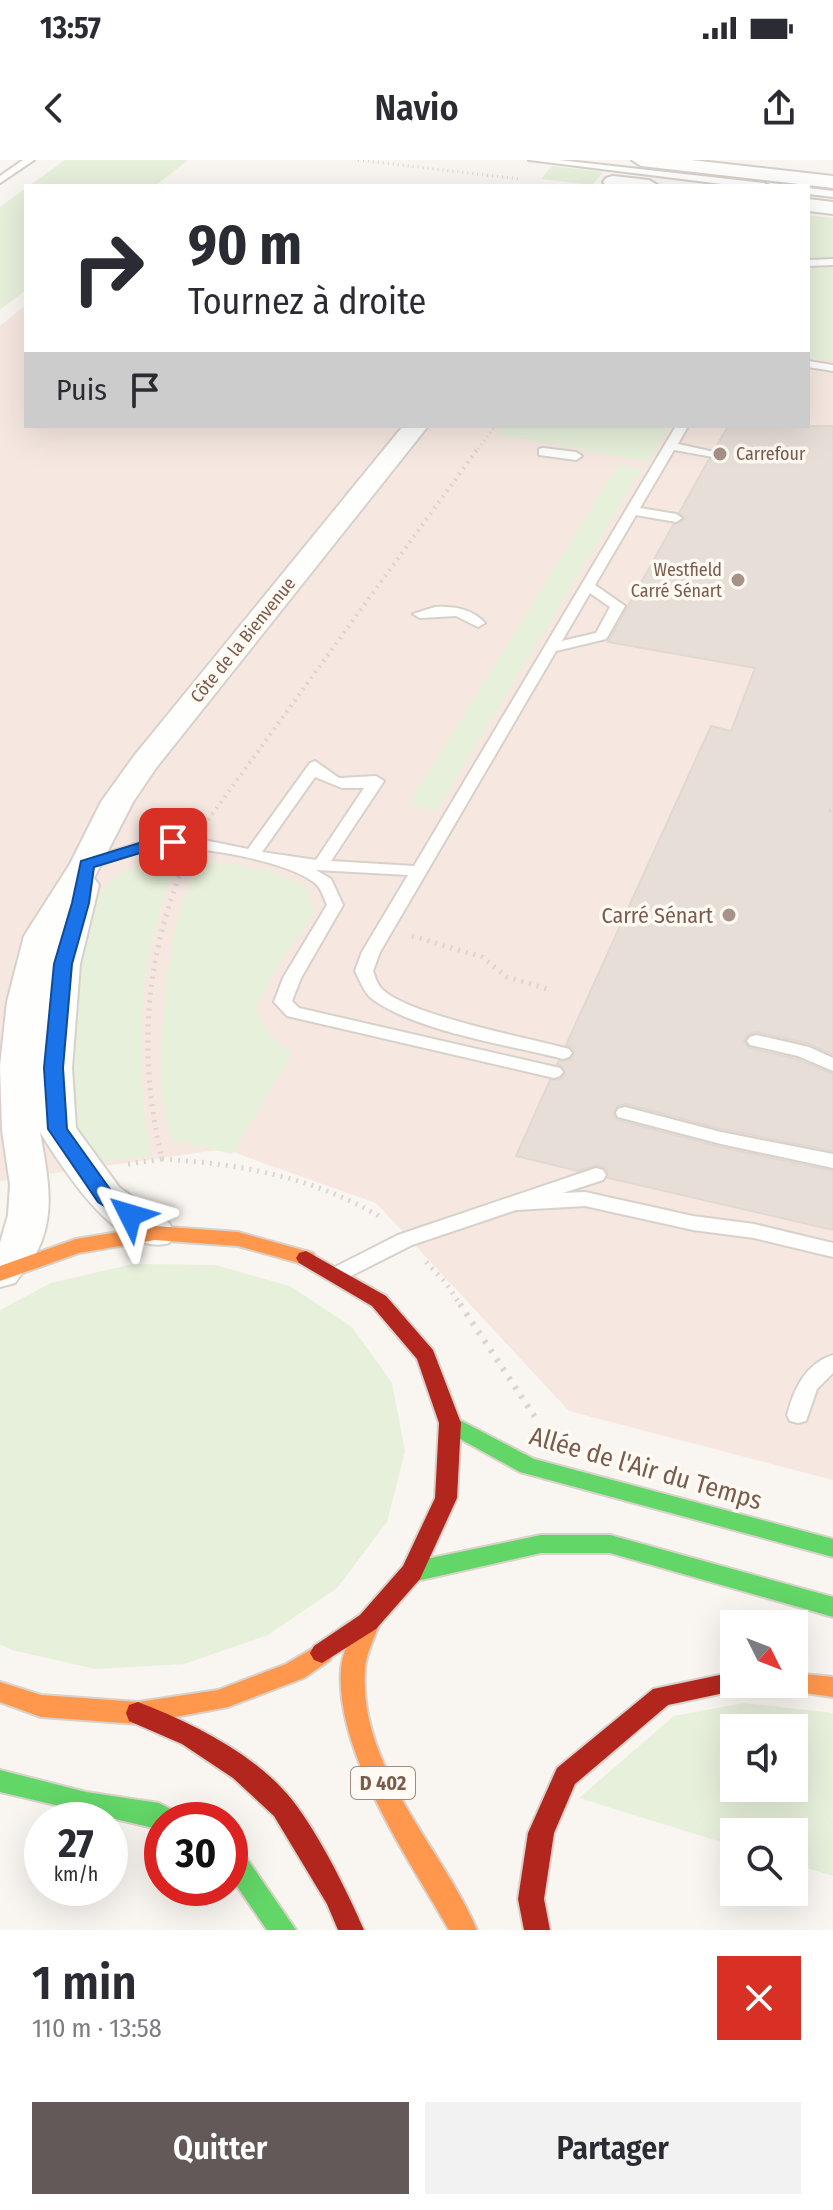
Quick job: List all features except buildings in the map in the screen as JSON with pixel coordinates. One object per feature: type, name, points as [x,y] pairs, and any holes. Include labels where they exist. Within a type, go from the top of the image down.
[{"type":"main road","points":[[0,1273],[76,1246],[155,1233],[238,1239],[315,1261],[379,1301],[426,1356],[450,1423],[446,1498],[412,1572],[368,1622],[295,1671],[219,1700],[138,1713],[41,1706],[0,1692]]},
{"type":"main road","name":"Allée de l'Air du Temps","points":[[450,1423],[528,1466],[833,1548]]},
{"type":"main road","points":[[412,1572],[541,1544],[610,1544],[833,1607]]},
{"type":"main road","name":"D 402","points":[[368,1622],[352,1671],[358,1724],[386,1790],[464,1930]]},
{"type":"main road","points":[[808,1684],[833,1687]]},
{"type":"main road","points":[[537,1930],[531,1899],[541,1833],[566,1776],[662,1696],[720,1685]]},
{"type":"main road","points":[[138,1713],[191,1736],[242,1770],[283,1808],[336,1896],[351,1930]]},
{"type":"main road","points":[[0,1781],[86,1803],[144,1813]]},
{"type":"main road","points":[[248,1880],[283,1930]]},
{"type":"street","points":[[641,160],[833,182]]},
{"type":"street","points":[[618,174],[644,184]]},
{"type":"street","points":[[810,205],[833,208]]},
{"type":"street","name":"Côte de la Bienvenue","points":[[0,1273],[22,1241],[28,1215],[29,1185],[21,1130],[18,1068],[25,1002],[41,936],[86,864],[117,802],[145,762],[414,428]]},
{"type":"street","name":"Côte de la Bienvenue","points":[[86,864],[81,903],[63,964],[54,1068],[57,1129],[105,1197],[155,1233]]},
{"type":"street","points":[[0,1045],[25,1002]]},
{"type":"lane","points":[[0,180],[29,160]]},
{"type":"lane","points":[[534,160],[618,174],[740,184]]},
{"type":"lane","points":[[810,191],[833,194]]},
{"type":"lane","points":[[810,263],[833,262]]},
{"type":"lane","points":[[810,364],[833,368]]},
{"type":"lane","points":[[563,1053],[422,1014],[373,991],[364,971],[371,952],[681,428]]},
{"type":"lane","points":[[670,446],[713,453]]},
{"type":"lane","points":[[543,452],[576,456]]},
{"type":"lane","points":[[632,511],[676,518]]},
{"type":"lane","points":[[551,648],[601,636],[618,606],[588,586]]},
{"type":"lane","points":[[420,614],[454,612],[467,615],[478,623]]},
{"type":"lane","points":[[252,855],[315,766],[321,775],[338,782],[376,781],[320,866]]},
{"type":"lane","points":[[86,864],[152,844],[173,842],[294,864],[419,871]]},
{"type":"lane","points":[[294,864],[325,882],[335,905],[292,978],[283,1002],[293,1012],[554,1072]]},
{"type":"lane","points":[[756,1041],[803,1051],[833,1065]]},
{"type":"lane","points":[[625,1113],[721,1138],[833,1161]]},
{"type":"lane","points":[[336,1275],[405,1240],[596,1175]]},
{"type":"lane","points":[[510,1203],[585,1199],[693,1223],[754,1231],[833,1250]]},
{"type":"lane","points":[[798,1415],[804,1390],[811,1378],[833,1363]]},
{"type":"path","points":[[358,160],[533,181]]},
{"type":"path","points":[[404,933],[482,957],[507,977],[551,990]]},
{"type":"path","points":[[162,1159],[259,1168],[315,1186],[374,1213],[446,1283],[525,1406],[544,1428]]},
{"type":"shaded area","points":[[810,222],[833,225],[833,1480],[569,1411],[376,1203],[224,1149],[0,1181],[0,326],[24,307],[24,428],[810,428]]},
{"type":"green space","points":[[65,160],[188,160],[158,184],[32,184]]},
{"type":"green space","points":[[552,166],[603,172],[593,184],[541,179]]},
{"type":"green space","points":[[24,189],[24,292],[0,310],[0,207]]},
{"type":"green space","points":[[810,215],[833,218],[833,258],[810,259]]},
{"type":"green space","points":[[833,266],[833,360],[810,357],[810,268]]},
{"type":"green space","points":[[500,428],[669,428],[649,462],[496,434]]},
{"type":"green space","points":[[618,465],[642,469],[437,810],[408,805]]},
{"type":"green space","points":[[178,858],[154,933],[143,1005],[142,1078],[151,1156],[98,1162],[75,1126],[65,1086],[69,1031],[85,936],[98,896],[113,879],[144,864]]},
{"type":"green space","points":[[213,861],[265,870],[308,887],[314,916],[281,960],[255,1008],[268,1033],[292,1054],[232,1154],[172,1140],[163,1104],[163,1022],[175,928],[193,876]]},
{"type":"green space","points":[[133,1264],[215,1265],[290,1286],[352,1327],[392,1383],[405,1451],[387,1522],[337,1588],[268,1635],[184,1664],[95,1669],[12,1650],[0,1644],[0,1310],[51,1283]]},
{"type":"green space","points":[[744,1703],[833,1713],[833,1876],[808,1868],[808,1818],[720,1818],[720,1842],[579,1798],[674,1716]]},
{"type":"traffic: fast","points":[[450,1423],[528,1466],[833,1548]]},
{"type":"traffic: fast","points":[[412,1572],[541,1544],[610,1544],[833,1607]]},
{"type":"traffic: fast","points":[[0,1781],[86,1803],[144,1813]]},
{"type":"traffic: fast","points":[[248,1880],[283,1930]]},
{"type":"traffic: slow","points":[[0,1274],[76,1246],[155,1233],[238,1239],[306,1258]]},
{"type":"traffic: slow","points":[[368,1622],[353,1669],[354,1699],[361,1733],[391,1803],[464,1930]]},
{"type":"traffic: slow","points":[[0,1692],[41,1706],[138,1713],[219,1700],[295,1671],[322,1653]]},
{"type":"traffic: slow","points":[[808,1684],[833,1687]]},
{"type":"traffic: jam","points":[[306,1258],[379,1301],[426,1356],[450,1423],[446,1498],[412,1572],[368,1622],[322,1653]]},
{"type":"traffic: jam","points":[[537,1930],[531,1899],[541,1833],[566,1776],[662,1696],[720,1685]]},
{"type":"traffic: jam","points":[[138,1713],[191,1736],[242,1770],[283,1808],[336,1896],[351,1930]]},
{"type":"place","name":"Carrefour","points":[[720,454]]},
{"type":"place","name":"Westfield Carré Sénart","points":[[738,580]]},
{"type":"place","name":"Carré Sénart","points":[[729,915]]},
{"type":"route","points":[[130,1215],[105,1197],[57,1129],[54,1068],[63,964],[81,903],[86,864],[152,844],[173,842]]}]
